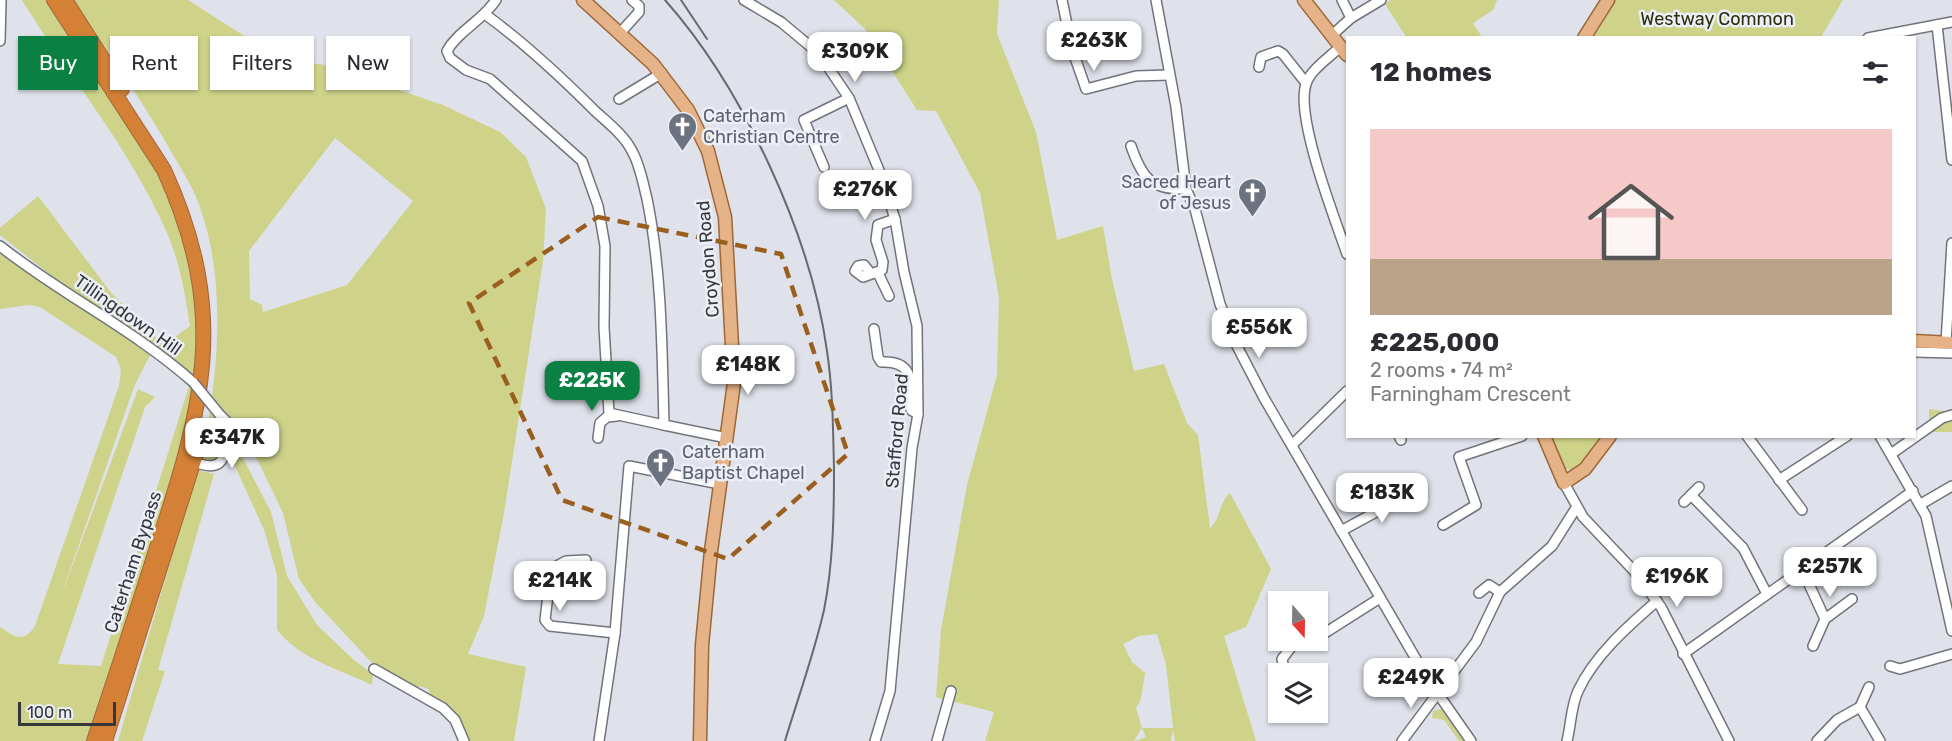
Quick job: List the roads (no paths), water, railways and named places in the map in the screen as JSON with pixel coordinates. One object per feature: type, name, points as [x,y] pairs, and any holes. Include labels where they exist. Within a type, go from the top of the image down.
[{"type":"highway","name":"Caterham Bypass","points":[[54,0],[164,170],[182,211],[194,250],[203,305],[202,377],[188,452],[94,741]]},
{"type":"highway","name":"Caterham Bypass","points":[[65,0],[173,169],[197,230],[209,287],[212,347],[207,405],[194,462],[105,741]]},
{"type":"main road","name":"Croydon Road","points":[[583,0],[621,32],[662,73],[699,130],[708,151],[721,198],[734,383],[702,645],[700,741]]},
{"type":"main road","points":[[1304,0],[1344,51]]},
{"type":"main road","points":[[1585,36],[1608,0]]},
{"type":"main road","points":[[1916,341],[1950,346]]},
{"type":"main road","points":[[1545,438],[1564,483],[1585,469],[1608,438]]},
{"type":"street","points":[[0,41],[1,0]]},
{"type":"street","points":[[496,0],[486,15],[452,42],[447,51],[450,58],[466,70],[490,79],[582,161],[590,179],[605,246],[606,386],[609,413],[727,438]]},
{"type":"street","points":[[621,32],[639,12],[639,6],[633,0]]},
{"type":"street","name":"Stafford Road","points":[[744,0],[781,22],[811,47],[849,98],[881,175],[895,219],[904,272],[917,326],[918,414],[912,448],[890,691],[876,741]]},
{"type":"street","points":[[1062,0],[1072,49],[1086,88],[1136,76],[1168,75]]},
{"type":"street","points":[[1156,0],[1168,75],[1176,107],[1186,189],[1195,209],[1220,304],[1237,346],[1427,678],[1439,692],[1471,741]]},
{"type":"street","points":[[1342,0],[1351,18]]},
{"type":"street","points":[[1331,36],[1351,18],[1381,0]]},
{"type":"street","points":[[486,15],[523,41],[552,68],[614,129],[633,152],[642,177],[655,251],[662,348],[664,425]]},
{"type":"street","points":[[1878,36],[1952,22]]},
{"type":"street","points":[[1936,25],[1952,160]]},
{"type":"street","points":[[1259,67],[1261,57],[1278,51],[1306,83],[1305,101],[1308,123],[1346,252]]},
{"type":"street","points":[[1306,83],[1344,51]]},
{"type":"street","points":[[619,99],[662,73]]},
{"type":"street","points":[[824,167],[804,120],[849,98]]},
{"type":"street","points":[[1131,146],[1136,162],[1148,179],[1164,190],[1186,189]]},
{"type":"street","points":[[889,296],[873,274],[882,270],[883,262],[876,240],[878,225],[895,219]]},
{"type":"street","points":[[1916,352],[1950,346],[1952,243]]},
{"type":"street","name":"Tillingdown Hill","points":[[0,246],[131,333],[193,382],[224,419],[225,454],[218,466],[205,466],[194,462]]},
{"type":"street","points":[[874,329],[878,357],[881,362],[893,361],[904,365],[909,374],[911,410],[918,414]]},
{"type":"street","points":[[1292,445],[1346,393]]},
{"type":"street","points":[[1916,436],[1942,418],[1952,415]]},
{"type":"street","points":[[598,438],[600,423],[607,417],[617,416]]},
{"type":"street","points":[[1443,525],[1476,505],[1459,457],[1516,438]]},
{"type":"street","points":[[1748,438],[1802,510]]},
{"type":"street","points":[[1779,480],[1844,438]]},
{"type":"street","points":[[1881,438],[1921,504],[1930,526],[1952,631]]},
{"type":"street","points":[[1891,454],[1914,438]]},
{"type":"street","points":[[599,741],[615,633],[629,466],[720,484]]},
{"type":"street","points":[[1564,483],[1576,508],[1634,571],[1657,601],[1729,741]]},
{"type":"street","points":[[1921,504],[1952,486]]},
{"type":"street","points":[[1698,487],[1687,499],[1743,548],[1767,594]]},
{"type":"street","points":[[1683,654],[1913,491]]},
{"type":"street","points":[[1341,531],[1409,494]]},
{"type":"street","points":[[1402,741],[1476,642],[1500,592],[1552,546],[1576,508]]},
{"type":"street","points":[[586,560],[566,561],[551,569],[545,620],[550,626],[615,633]]},
{"type":"street","points":[[1802,570],[1825,619]]},
{"type":"street","points":[[1941,574],[1952,571]]},
{"type":"street","points":[[1479,592],[1489,585],[1500,592]]},
{"type":"street","points":[[1328,631],[1380,598]]},
{"type":"street","points":[[1813,646],[1825,619],[1852,599]]},
{"type":"street","points":[[1567,741],[1574,702],[1588,675],[1620,635],[1657,601]]},
{"type":"street","points":[[1890,666],[1900,669],[1952,654]]},
{"type":"street","points":[[374,669],[442,708],[455,720],[464,741]]},
{"type":"street","points":[[1817,741],[1837,720],[1860,707],[1869,687]]},
{"type":"street","points":[[937,741],[951,691]]},
{"type":"street","points":[[1860,707],[1880,741]]},
{"type":"railway","points":[[665,0],[694,36],[721,76],[769,165],[806,260],[819,306],[827,351],[832,396],[834,469],[831,558],[820,626],[785,741]]},
{"type":"railway","points":[[681,0],[707,39]]},
{"type":"place","name":"Caterham Christian Centre","points":[[682,152]]},
{"type":"place","name":"Sacred Heart of Jesus","points":[[1252,218]]},
{"type":"place","name":"Caterham Baptist Chapel","points":[[661,488]]},
{"type":"park label","name":"Westway Common","points":[[1717,19]]}]
